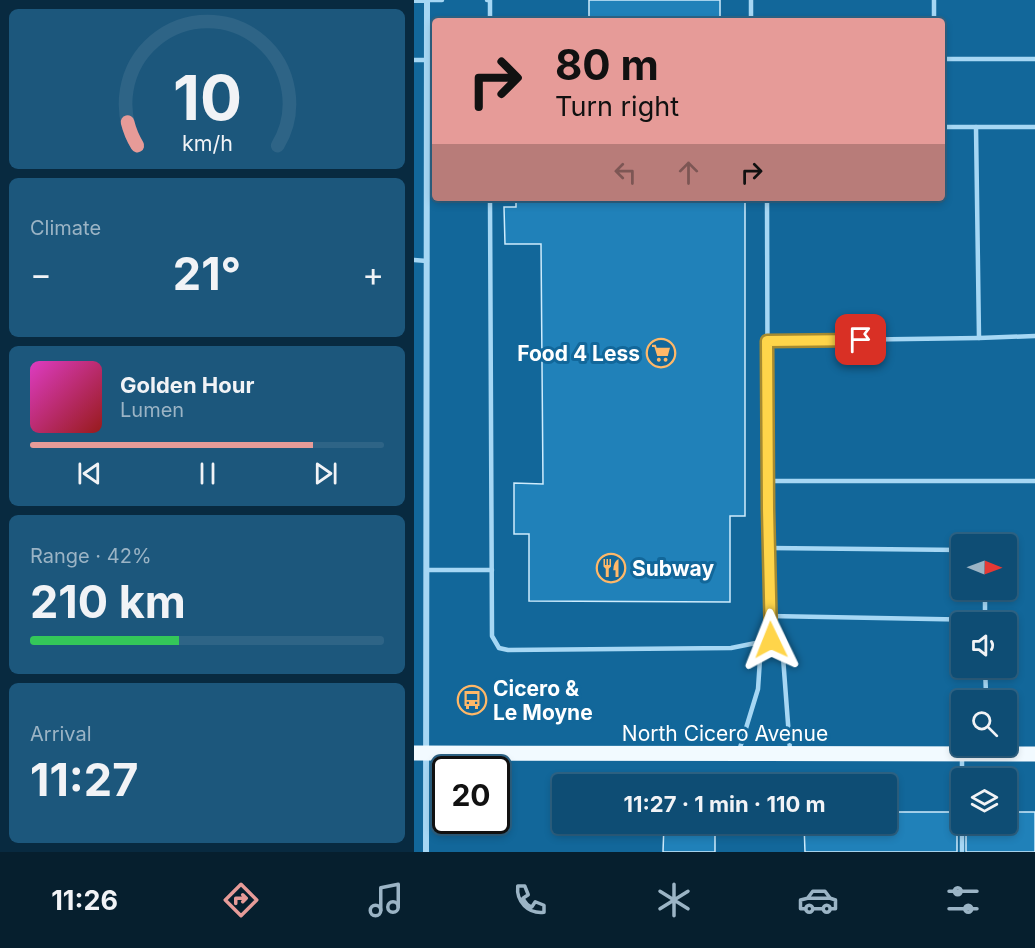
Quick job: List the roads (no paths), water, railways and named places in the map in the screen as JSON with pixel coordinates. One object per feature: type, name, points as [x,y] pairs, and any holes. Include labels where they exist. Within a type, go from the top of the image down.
[{"type":"main road","name":"North Cicero Avenue","points":[[420,753],[951,754]]},
{"type":"main road","name":"North Cicero Avenue","points":[[1017,754],[1035,754]]},
{"type":"street","points":[[414,0],[427,0],[426,570],[420,753],[426,852]]},
{"type":"lane","points":[[427,0],[442,0]]},
{"type":"lane","points":[[487,0],[490,0],[490,18]]},
{"type":"lane","points":[[751,0],[751,18]]},
{"type":"lane","points":[[934,0],[934,18]]},
{"type":"lane","points":[[945,59],[1035,59]]},
{"type":"lane","points":[[414,60],[427,60]]},
{"type":"lane","points":[[945,127],[1035,127]]},
{"type":"lane","points":[[976,127],[979,338]]},
{"type":"lane","points":[[490,201],[492,636],[499,648],[508,650],[731,648],[771,640]]},
{"type":"lane","points":[[738,753],[758,689],[760,659],[771,640],[768,548],[767,201]]},
{"type":"lane","points":[[414,260],[427,261]]},
{"type":"lane","points":[[767,341],[1035,336]]},
{"type":"lane","points":[[768,481],[1035,481]]},
{"type":"lane","points":[[768,548],[951,550]]},
{"type":"lane","points":[[426,570],[492,570]]},
{"type":"lane","points":[[770,616],[951,620]]},
{"type":"lane","points":[[771,640],[783,657],[791,754]]},
{"type":"lane","points":[[962,834],[962,852]]},
{"type":"place","name":"Food 4 Less","points":[[661,353]]},
{"type":"place","name":"Subway","points":[[611,568]]},
{"type":"place","name":"Cicero & Le Moyne","points":[[472,700]]}]
